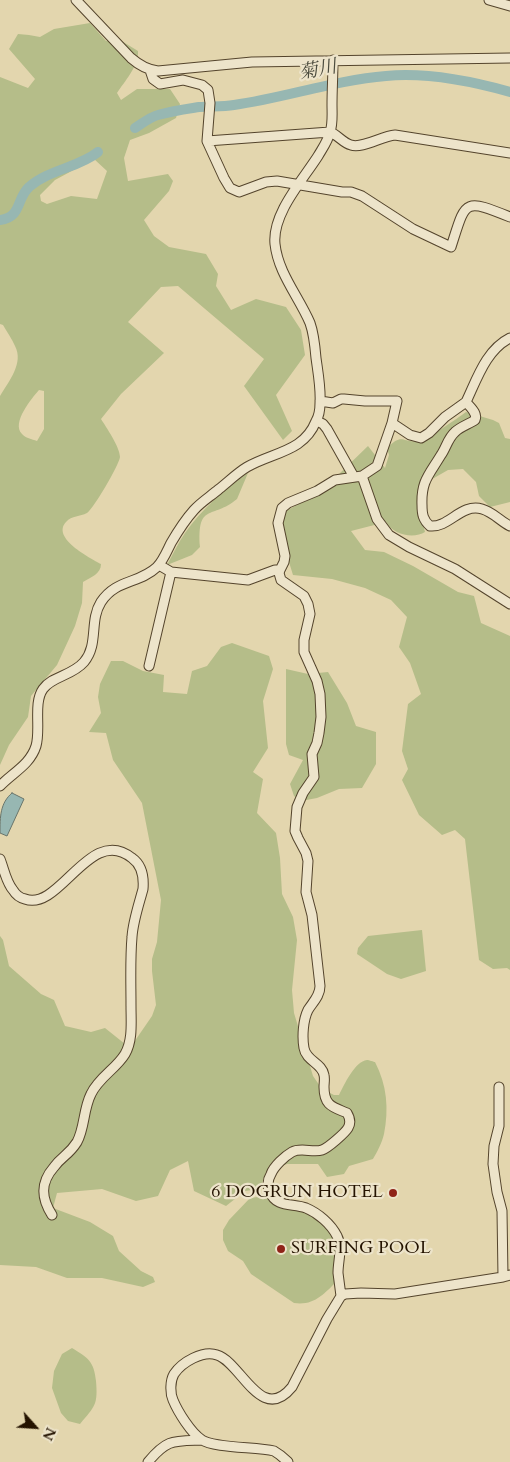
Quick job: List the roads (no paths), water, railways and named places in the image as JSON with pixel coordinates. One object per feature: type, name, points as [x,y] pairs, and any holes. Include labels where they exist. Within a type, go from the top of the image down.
[{"type":"street","points":[[76,0],[131,58],[139,65],[150,70],[158,71],[252,62],[510,58]]},
{"type":"street","points":[[489,0],[510,6]]},
{"type":"street","points":[[0,786],[28,761],[36,746],[38,698],[42,690],[53,680],[69,674],[78,668],[86,660],[93,644],[95,614],[104,598],[118,586],[141,578],[159,565],[186,520],[196,508],[244,469],[256,462],[290,450],[300,443],[309,434],[317,421],[320,401],[319,381],[311,326],[280,265],[275,244],[276,229],[281,212],[320,153],[330,132],[332,60]]},
{"type":"street","points":[[150,70],[153,80],[160,84],[183,80],[206,87],[208,90],[209,106],[207,141],[224,178],[234,191],[239,192],[266,182],[277,181],[298,186],[351,192],[362,196],[395,219],[422,234],[452,247],[462,215],[470,206],[483,206],[510,217]]},
{"type":"street","points":[[207,141],[330,132],[354,146],[388,135],[395,135],[510,152]]},
{"type":"street","points":[[392,423],[410,435],[420,438],[429,433],[445,417],[466,402],[489,356],[497,346],[510,338]]},
{"type":"street","points":[[320,401],[333,403],[344,399],[397,402],[377,466],[358,477],[335,480],[288,503],[282,508],[278,523],[285,556],[279,573],[281,580],[304,596],[308,604],[310,614],[304,640],[304,652],[317,681],[321,717],[317,743],[312,754],[314,777],[300,798],[296,815],[296,834],[304,848],[308,861],[306,892],[312,915],[320,986],[318,995],[306,1015],[303,1042],[307,1057],[324,1072],[326,1101],[332,1107],[347,1113],[350,1121],[346,1131],[325,1149],[298,1150],[288,1155],[273,1170],[268,1185],[270,1193],[275,1200],[308,1209],[333,1229],[338,1238],[340,1249],[338,1272],[341,1296]]},
{"type":"street","points":[[466,402],[476,414],[475,420],[455,432],[424,481],[421,495],[424,521],[430,526],[435,526],[468,509],[476,508],[491,513],[510,526]]},
{"type":"street","points":[[317,421],[327,429],[358,477],[377,519],[389,535],[409,547],[455,569],[510,604]]},
{"type":"street","points":[[159,565],[171,572],[248,580],[280,570]]},
{"type":"street","points":[[149,666],[171,572]]},
{"type":"street","points":[[0,859],[13,891],[29,901],[42,899],[47,896],[92,857],[104,851],[115,851],[132,858],[140,867],[144,882],[132,936],[130,1042],[122,1058],[91,1093],[85,1111],[82,1131],[71,1152],[54,1166],[44,1182],[44,1200],[52,1215]]},
{"type":"street","points":[[202,1440],[178,1411],[172,1397],[172,1378],[189,1361],[203,1354],[218,1355],[228,1361],[258,1394],[268,1398],[278,1398],[283,1396],[292,1387],[341,1296],[361,1293],[395,1294],[507,1276],[502,1211],[496,1192],[493,1164],[494,1146],[499,1126],[499,1086]]},
{"type":"street","points":[[148,1462],[163,1445],[176,1440],[202,1440],[218,1444],[268,1450],[280,1455],[288,1462]]},
{"type":"water","points":[[12,793],[24,799],[7,836],[0,833],[1,816],[5,801]]},
{"type":"waterway","name":"菊川","points":[[135,128],[152,117],[173,111],[199,107],[230,106],[348,81],[386,76],[418,75],[449,78],[510,92]]},
{"type":"waterway","name":"菊川","points":[[0,220],[12,215],[25,192],[37,181],[82,162],[98,152]]},
{"type":"place","name":"6 DOGRUN HOTEL","points":[[393,1193]]},
{"type":"place","name":"SURFING POOL","points":[[281,1249]]}]
